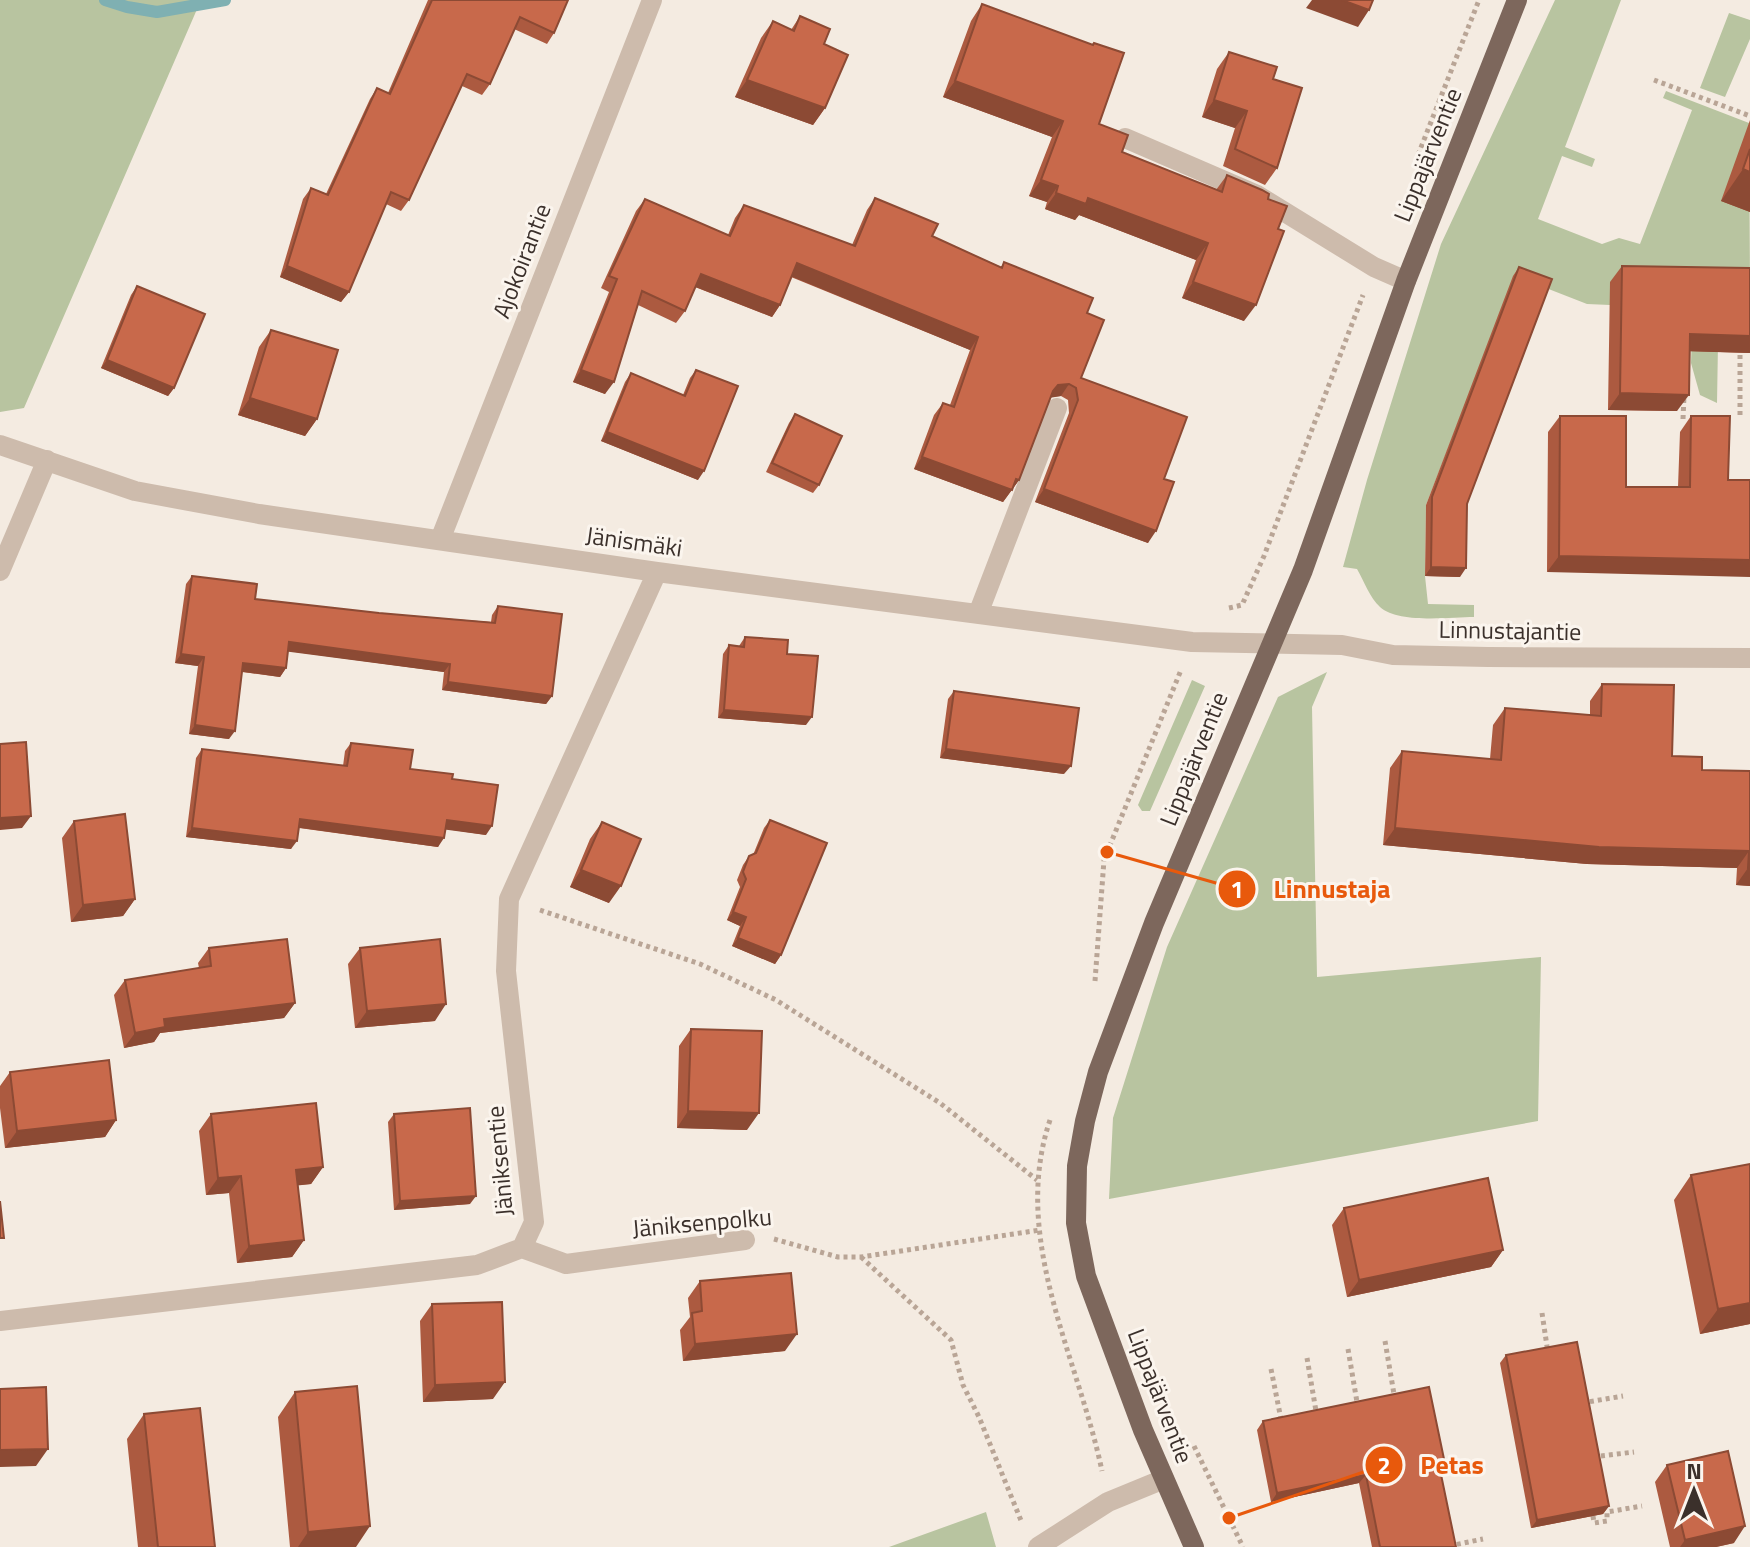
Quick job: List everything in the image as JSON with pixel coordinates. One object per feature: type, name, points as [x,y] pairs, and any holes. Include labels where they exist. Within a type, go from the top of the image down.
[{"type":"main road","name":"Lippajärventie","points":[[1194,1547],[1164,1479],[1086,1276],[1076,1223],[1077,1166],[1098,1072],[1154,923],[1303,570],[1406,281],[1517,0]]},
{"type":"street","name":"Ajokoirantie","points":[[440,540],[652,0]]},
{"type":"street","points":[[1125,138],[1257,195],[1374,267],[1406,281]]},
{"type":"street","points":[[978,614],[1057,408]]},
{"type":"street","name":"Jänismäki","points":[[0,445],[135,491],[259,514],[657,572],[1192,642],[1270,644]]},
{"type":"street","points":[[0,571],[47,460]]},
{"type":"street","name":"Jäniksentie","points":[[0,1321],[477,1265],[522,1248],[534,1222],[506,971],[509,899],[657,572]]},
{"type":"street","name":"Linnustajantie","points":[[1270,644],[1342,645],[1393,655],[1750,658]]},
{"type":"street","name":"Jäniksenpolku","points":[[522,1248],[566,1264],[745,1240]]},
{"type":"street","points":[[1031,1540],[1108,1502],[1164,1479]]},
{"type":"path","points":[[1654,80],[1750,116]]},
{"type":"path","points":[[1740,353],[1740,415]]},
{"type":"path","points":[[1683,419],[1684,393]]},
{"type":"path","points":[[509,899],[700,964],[776,1000],[940,1103],[1037,1180]]},
{"type":"path","name":"Jäniksenpolku","points":[[745,1240],[781,1239],[838,1257],[861,1257],[1076,1223]]},
{"type":"path","points":[[1038,1230],[1049,1289],[1090,1418],[1108,1502]]},
{"type":"path","points":[[861,1257],[951,1340],[963,1385],[1031,1540]]},
{"type":"path","points":[[1542,1313],[1549,1354]]},
{"type":"path","points":[[1385,1341],[1395,1401]]},
{"type":"path","points":[[1348,1349],[1359,1409]]},
{"type":"path","points":[[1307,1358],[1317,1418]]},
{"type":"path","points":[[1271,1369],[1283,1425]]},
{"type":"path","points":[[1581,1403],[1623,1396]]},
{"type":"path","points":[[1194,1446],[1243,1547]]},
{"type":"path","points":[[1592,1457],[1634,1452]]},
{"type":"path","points":[[1593,1516],[1594,1523],[1607,1521],[1607,1512],[1642,1506]]},
{"type":"path","points":[[1448,1547],[1483,1539]]},
{"type":"green space","points":[[0,0],[201,0],[24,408],[0,412]]},
{"type":"green space","points":[[1555,0],[1621,0],[1565,147],[1595,159],[1592,167],[1562,156],[1538,219],[1602,244],[1619,238],[1640,244],[1692,110],[1663,98],[1666,91],[1749,123],[1750,284],[1719,284],[1717,403],[1700,395],[1691,363],[1692,334],[1610,305],[1587,304],[1546,288],[1462,412],[1426,505],[1425,576],[1428,604],[1474,605],[1474,617],[1399,616],[1376,603],[1357,569],[1343,567],[1441,244]]},
{"type":"green space","points":[[1729,13],[1750,20],[1750,39],[1725,97],[1700,88]]},
{"type":"green space","points":[[1327,672],[1312,707],[1317,977],[1541,957],[1538,1121],[1109,1199],[1113,1118],[1167,947],[1278,697]]},
{"type":"green space","points":[[1192,680],[1205,686],[1150,811],[1142,811],[1138,805]]},
{"type":"green space","points":[[986,1512],[996,1547],[889,1547]]},
{"type":"building","points":[[432,0],[568,0],[554,33],[520,17],[490,84],[467,74],[409,200],[391,192],[349,292],[287,266],[311,188],[328,195],[377,88],[390,94]]},
{"type":"building","points":[[1342,0],[1373,0],[1369,10]]},
{"type":"building","points":[[982,4],[1093,45],[1124,53],[1099,124],[1128,135],[1122,152],[1222,192],[1227,175],[1262,190],[1269,194],[1268,199],[1287,206],[1278,229],[1284,231],[1256,305],[1193,282],[1208,243],[1088,198],[1086,204],[1056,193],[1058,186],[1041,180],[1063,121],[955,81]]},
{"type":"building","points":[[800,16],[830,29],[824,44],[848,55],[825,108],[747,80],[773,21],[794,31]]},
{"type":"building","points":[[1229,52],[1277,67],[1273,79],[1302,88],[1277,168],[1235,149],[1247,111],[1214,100]]},
{"type":"building","points":[[1750,149],[1750,172],[1743,169]]},
{"type":"building","points":[[875,198],[938,224],[932,236],[1002,268],[1004,262],[1093,298],[1087,313],[1104,320],[1081,378],[1187,417],[1164,479],[1174,482],[1156,531],[1044,489],[1078,400],[1076,388],[1069,384],[1058,385],[1053,391],[1019,480],[1016,479],[1012,490],[922,457],[943,403],[954,407],[978,337],[797,263],[780,305],[701,274],[685,311],[642,291],[614,382],[581,370],[617,279],[609,276],[645,199],[730,236],[744,205],[855,246]]},
{"type":"building","points":[[1622,266],[1750,268],[1750,336],[1690,334],[1689,395],[1620,393]]},
{"type":"building","points":[[1519,267],[1552,279],[1467,504],[1466,568],[1431,567],[1432,497]]},
{"type":"building","points":[[137,286],[205,314],[174,388],[107,360]]},
{"type":"building","points":[[271,330],[338,350],[317,419],[250,398]]},
{"type":"building","points":[[696,370],[738,386],[704,471],[607,432],[631,373],[685,396]]},
{"type":"building","points":[[795,414],[842,436],[819,485],[772,463]]},
{"type":"building","points":[[1560,416],[1626,416],[1626,487],[1690,487],[1691,416],[1730,416],[1728,480],[1750,480],[1750,560],[1559,556]]},
{"type":"building","points":[[192,576],[257,584],[255,599],[379,613],[495,623],[498,606],[562,614],[552,696],[448,682],[450,664],[289,642],[286,668],[243,663],[235,731],[195,725],[204,657],[181,654]]},
{"type":"building","points":[[745,637],[788,640],[787,654],[818,656],[812,717],[724,710],[729,645],[744,647]]},
{"type":"building","points":[[1602,684],[1674,685],[1672,756],[1702,757],[1702,770],[1750,771],[1750,868],[1749,851],[1599,847],[1395,828],[1402,751],[1501,760],[1505,708],[1601,716]]},
{"type":"building","points":[[954,691],[1079,708],[1071,766],[946,749]]},
{"type":"building","points":[[26,742],[31,816],[0,818],[0,744]]},
{"type":"building","points":[[351,743],[413,750],[410,769],[453,774],[452,779],[498,785],[492,826],[447,820],[444,838],[300,819],[297,841],[192,828],[202,749],[347,766]]},
{"type":"building","points":[[125,814],[135,899],[83,905],[74,821]]},
{"type":"building","points":[[770,820],[827,843],[781,955],[738,938],[746,917],[733,912],[746,879],[743,872],[749,856],[756,853]]},
{"type":"building","points":[[602,822],[641,839],[621,886],[581,870]]},
{"type":"building","points":[[287,939],[295,1003],[164,1019],[165,1027],[135,1033],[125,980],[211,966],[209,948]]},
{"type":"building","points":[[440,939],[446,1004],[367,1011],[360,948]]},
{"type":"building","points":[[691,1029],[762,1031],[759,1113],[688,1111]]},
{"type":"building","points":[[109,1060],[116,1120],[17,1131],[10,1072]]},
{"type":"building","points":[[316,1103],[323,1167],[296,1170],[304,1240],[249,1246],[241,1176],[218,1178],[211,1114]]},
{"type":"building","points":[[470,1108],[476,1196],[400,1201],[394,1114]]},
{"type":"building","points":[[1750,1164],[1750,1303],[1718,1309],[1691,1175]]},
{"type":"building","points":[[1488,1178],[1503,1250],[1359,1280],[1344,1208]]},
{"type":"building","points":[[0,1201],[4,1238],[0,1238]]},
{"type":"building","points":[[791,1273],[797,1334],[695,1344],[692,1313],[702,1311],[700,1281]]},
{"type":"building","points":[[502,1302],[505,1382],[435,1385],[432,1304]]},
{"type":"building","points":[[1577,1342],[1609,1506],[1537,1520],[1506,1355]]},
{"type":"building","points":[[357,1386],[370,1526],[308,1532],[295,1392]]},
{"type":"building","points":[[46,1387],[48,1449],[0,1450],[0,1389]]},
{"type":"building","points":[[1429,1387],[1444,1459],[1438,1460],[1456,1547],[1380,1547],[1366,1475],[1277,1493],[1263,1421]]},
{"type":"building","points":[[200,1408],[215,1547],[158,1547],[144,1414]]},
{"type":"building","points":[[1728,1451],[1745,1526],[1685,1540],[1667,1465]]},
{"type":"waterway","points":[[105,0],[157,12],[225,0]]},
{"type":"place","name":"Linnustaja","points":[[1107,852]]},
{"type":"place","name":"Petas","points":[[1229,1518]]}]
